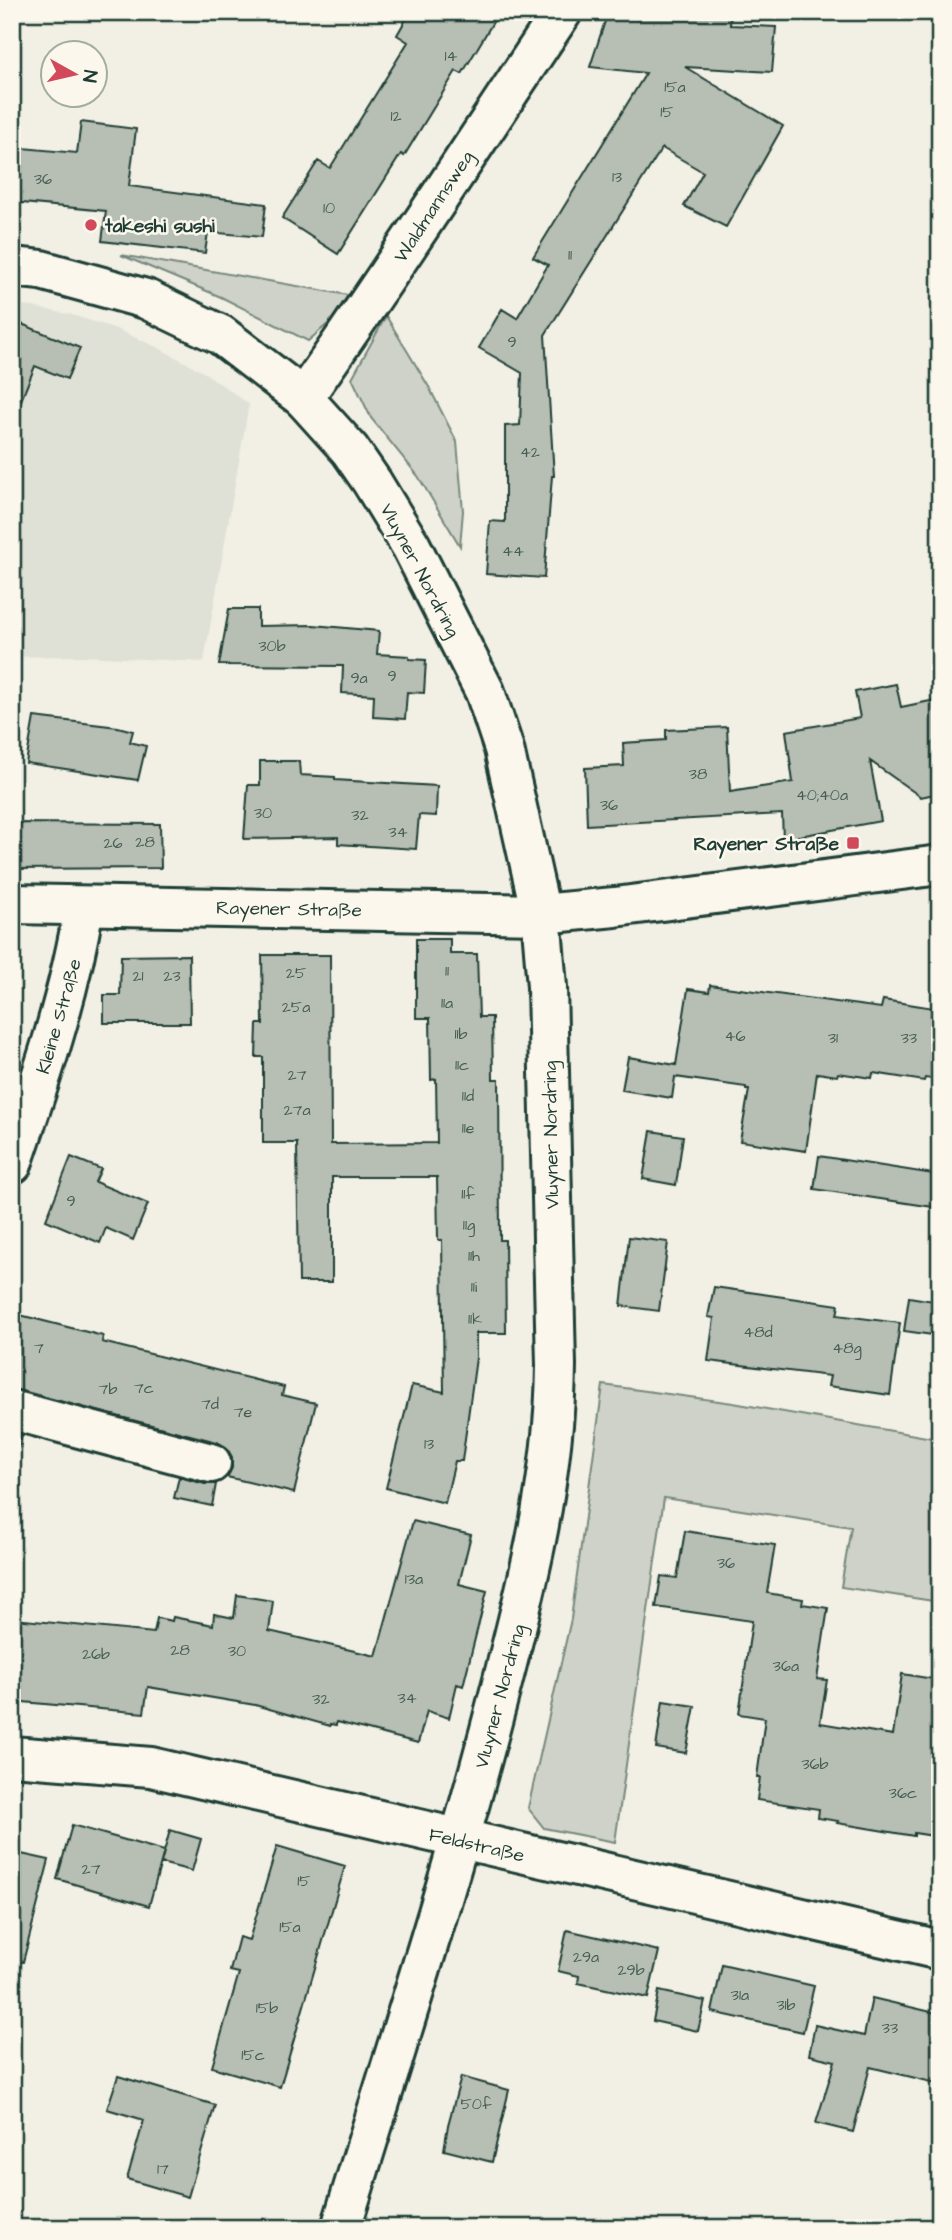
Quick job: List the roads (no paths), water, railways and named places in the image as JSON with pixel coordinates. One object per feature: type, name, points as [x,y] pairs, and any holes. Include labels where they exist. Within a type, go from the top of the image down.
[{"type":"street","name":"Waldmannsweg","points":[[303,398],[374,298],[562,12]]},
{"type":"street","name":"Vluyner Nordring","points":[[12,267],[41,270],[146,299],[220,335],[303,398],[350,450],[411,546],[485,692],[504,749],[541,914],[547,987],[556,1365],[549,1473],[518,1623],[460,1840],[341,2228]]},
{"type":"street","name":"Rayener Straße","points":[[12,904],[541,914],[629,906],[940,865]]},
{"type":"street","name":"Kleine Straße","points":[[12,1164],[60,1013],[78,944],[84,906]]},
{"type":"street","points":[[12,1410],[211,1463]]},
{"type":"street","name":"Feldstraße","points":[[12,1756],[151,1767],[940,1950]]},
{"type":"place","name":"takeshi sushi","points":[[91,225]]},
{"type":"place","name":"Rayener Straße","points":[[853,843]]}]
